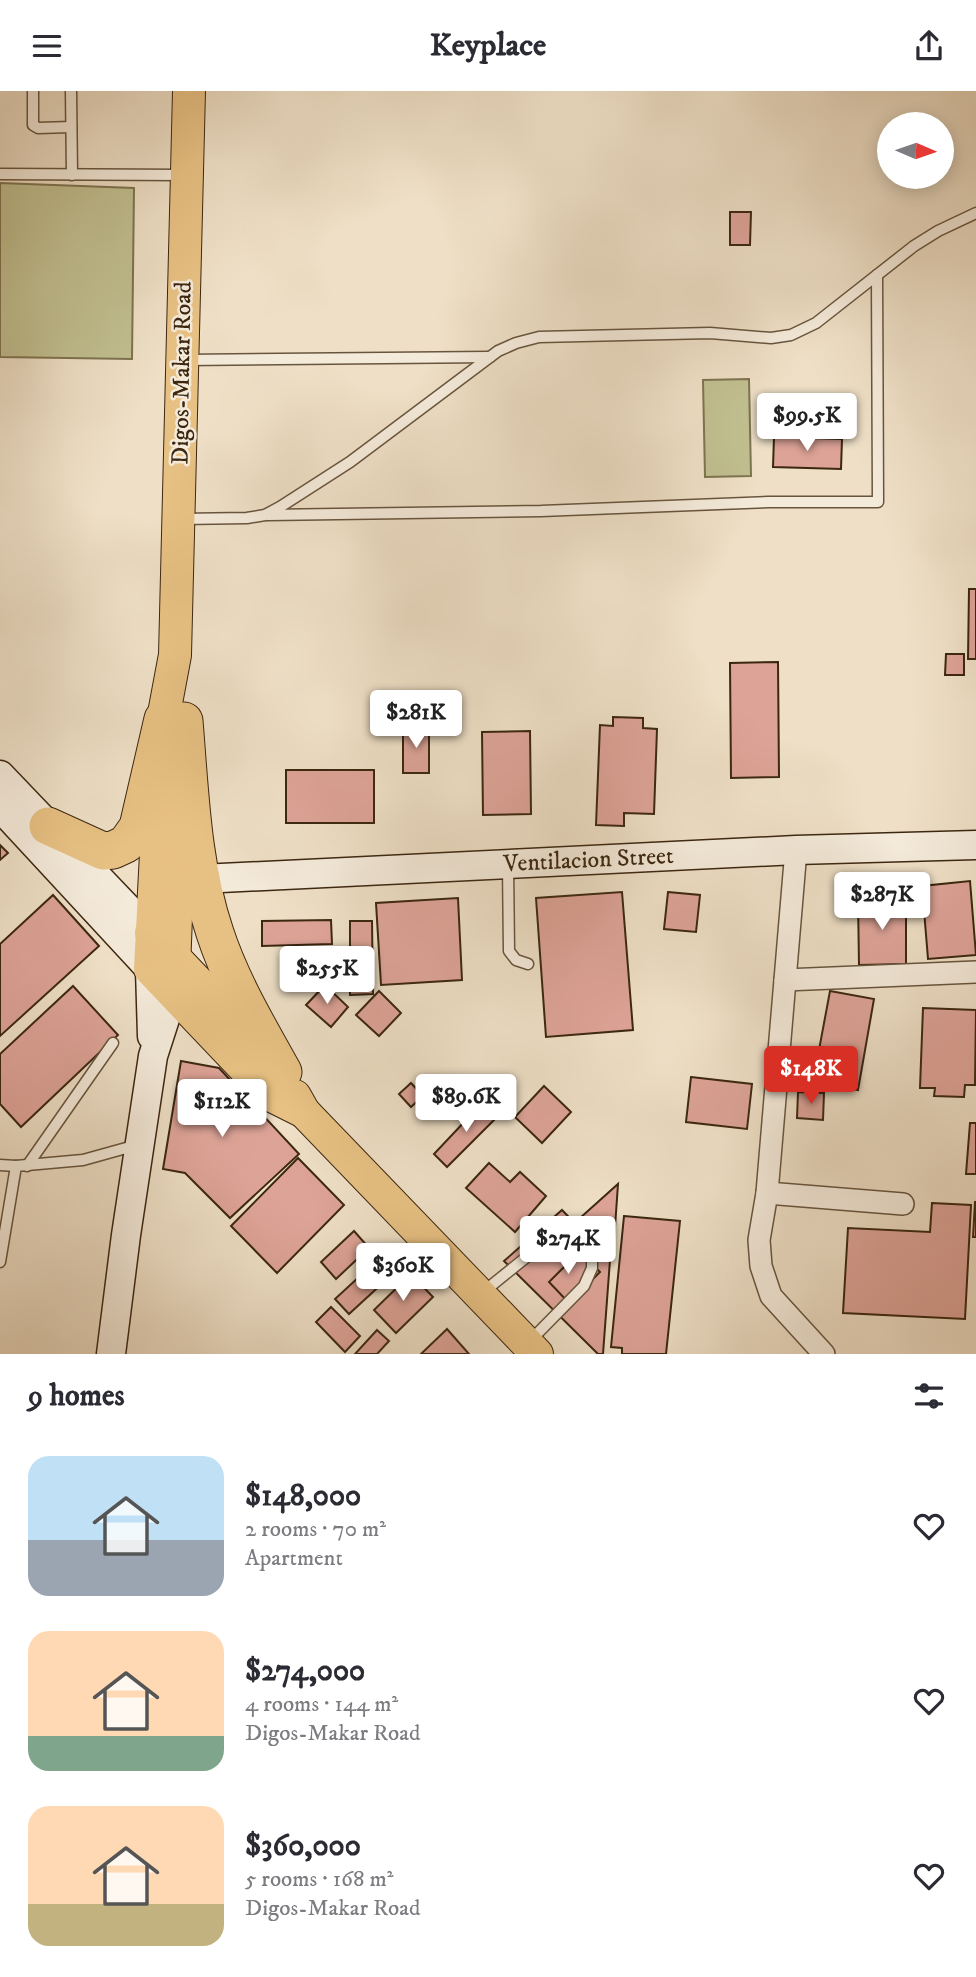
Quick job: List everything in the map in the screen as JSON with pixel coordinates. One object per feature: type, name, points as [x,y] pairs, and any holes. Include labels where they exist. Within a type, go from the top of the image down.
[{"type":"highway","points":[[48,826],[103,851],[116,849],[130,840],[138,827],[173,720]]},
{"type":"highway","points":[[173,720],[201,879],[214,931],[245,1005],[283,1072]]},
{"type":"main road","name":"Digos-Makar Road","points":[[162,963],[173,720],[189,91]]},
{"type":"main road","name":"Digos-Makar Road","points":[[162,963],[151,933],[173,720]]},
{"type":"main road","points":[[162,963],[173,994],[270,1095],[304,1112]]},
{"type":"main road","points":[[162,963],[283,1072],[304,1112],[532,1349]]},
{"type":"street","points":[[0,775],[151,933]]},
{"type":"street","points":[[0,807],[162,963],[153,1056],[111,1354]]},
{"type":"street","name":"Ventilacion Street","points":[[201,879],[796,850],[976,845]]},
{"type":"street","points":[[796,850],[767,1193],[759,1240],[761,1266],[771,1296],[824,1354]]},
{"type":"street","points":[[785,980],[976,972]]},
{"type":"street","points":[[153,1056],[173,994]]},
{"type":"street","points":[[767,1193],[902,1204]]},
{"type":"lane","points":[[33,91],[33,125],[38,128],[71,127]]},
{"type":"lane","points":[[71,91],[72,175]]},
{"type":"lane","points":[[0,174],[187,176]]},
{"type":"lane","points":[[265,515],[350,462],[490,357],[516,342],[539,337],[710,333],[771,338],[791,335],[816,323],[914,246],[976,213]]},
{"type":"lane","points":[[178,520],[265,515],[541,511],[769,502],[878,502],[877,275]]},
{"type":"lane","points":[[182,360],[490,357]]},
{"type":"lane","points":[[508,865],[509,951],[516,960],[528,964]]},
{"type":"lane","points":[[0,1262],[22,1166],[113,1043]]},
{"type":"lane","points":[[0,1165],[22,1166],[83,1160],[139,1144]]},
{"type":"lane","points":[[480,1295],[555,1234],[566,1233],[572,1236],[592,1258],[592,1268],[584,1286],[532,1349]]},
{"type":"shaded area","points":[[0,183],[134,188],[132,359],[0,357]]},
{"type":"shaded area","points":[[749,379],[751,476],[705,477],[703,380]]},
{"type":"building","points":[[730,212],[751,212],[750,245],[730,245]]},
{"type":"building","points":[[774,437],[842,439],[841,469],[773,467]]},
{"type":"building","points":[[969,589],[976,589],[976,659],[968,659]]},
{"type":"building","points":[[946,654],[964,654],[964,675],[945,675]]},
{"type":"building","points":[[778,662],[779,777],[731,778],[730,663]]},
{"type":"building","points":[[613,717],[643,718],[643,728],[657,729],[654,814],[624,813],[624,826],[596,825],[600,725],[613,726]]},
{"type":"building","points":[[403,727],[429,727],[429,773],[403,773]]},
{"type":"building","points":[[530,731],[531,814],[483,815],[482,732]]},
{"type":"building","points":[[286,770],[374,770],[374,823],[286,823]]},
{"type":"building","points":[[0,845],[8,853],[0,860]]},
{"type":"building","points":[[970,881],[976,955],[928,959],[922,886]]},
{"type":"building","points":[[622,892],[633,1030],[546,1037],[536,898]]},
{"type":"building","points":[[668,892],[700,895],[696,932],[664,929]]},
{"type":"building","points":[[53,895],[99,946],[0,1036],[0,944]]},
{"type":"building","points":[[458,898],[462,980],[381,985],[376,903]]},
{"type":"building","points":[[906,899],[906,964],[859,965],[858,900]]},
{"type":"building","points":[[331,920],[332,944],[262,946],[262,921]]},
{"type":"building","points":[[350,921],[372,921],[373,994],[350,995]]},
{"type":"building","points":[[325,985],[348,1007],[331,1027],[306,1005]]},
{"type":"building","points":[[73,986],[118,1035],[21,1127],[0,1104],[0,1054]]},
{"type":"building","points":[[379,991],[401,1013],[379,1036],[356,1015]]},
{"type":"building","points":[[830,991],[874,999],[858,1090],[813,1082]]},
{"type":"building","points":[[923,1008],[976,1010],[975,1085],[965,1085],[964,1097],[934,1096],[935,1088],[920,1088]]},
{"type":"building","points":[[181,1061],[219,1068],[299,1154],[230,1218],[185,1173],[163,1169]]},
{"type":"building","points":[[691,1077],[752,1084],[747,1129],[686,1122]]},
{"type":"building","points":[[411,1083],[423,1096],[411,1107],[399,1094]]},
{"type":"building","points":[[544,1086],[571,1112],[542,1143],[515,1117]]},
{"type":"building","points":[[798,1092],[824,1093],[823,1120],[797,1118]]},
{"type":"building","points":[[484,1101],[499,1115],[447,1167],[434,1154]]},
{"type":"building","points":[[970,1123],[976,1123],[976,1174],[966,1174]]},
{"type":"building","points":[[298,1158],[344,1205],[277,1273],[231,1226]]},
{"type":"building","points":[[489,1163],[510,1182],[520,1172],[546,1196],[515,1232],[466,1188]]},
{"type":"building","points":[[618,1184],[613,1256],[580,1218]]},
{"type":"building","points":[[975,1202],[976,1237],[973,1237]]},
{"type":"building","points":[[932,1203],[971,1205],[965,1319],[843,1313],[848,1228],[930,1232]]},
{"type":"building","points":[[562,1210],[610,1260],[603,1354],[598,1354],[504,1261]]},
{"type":"building","points":[[624,1216],[680,1221],[666,1354],[622,1354],[622,1348],[611,1347]]},
{"type":"building","points":[[354,1231],[369,1248],[336,1279],[321,1262]]},
{"type":"building","points":[[580,1251],[600,1272],[569,1303],[549,1282]]},
{"type":"building","points":[[385,1253],[399,1268],[349,1314],[335,1299]]},
{"type":"building","points":[[411,1274],[433,1297],[396,1333],[374,1310]]},
{"type":"building","points":[[331,1307],[360,1336],[345,1352],[316,1322]]},
{"type":"building","points":[[447,1329],[469,1354],[421,1354]]},
{"type":"building","points":[[377,1330],[389,1341],[377,1354],[355,1354]]}]
